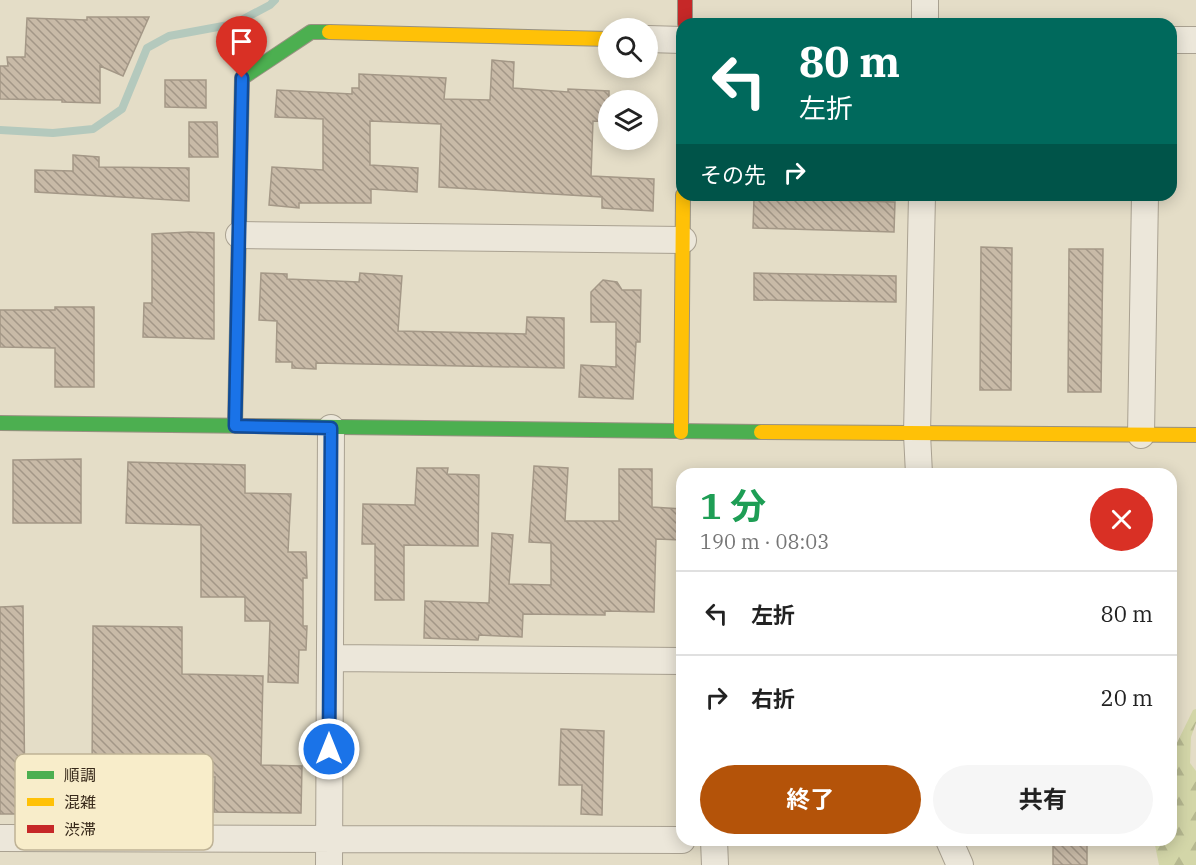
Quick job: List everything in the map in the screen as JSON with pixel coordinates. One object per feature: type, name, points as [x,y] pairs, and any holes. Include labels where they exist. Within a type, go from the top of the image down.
[{"type":"street","points":[[685,0],[685,18]]},
{"type":"street","points":[[925,0],[925,18]]},
{"type":"street","points":[[235,426],[242,78],[311,32],[598,39]]},
{"type":"street","points":[[658,39],[676,40]]},
{"type":"street","points":[[1177,40],[1196,40]]},
{"type":"street","points":[[681,432],[683,201]]},
{"type":"street","points":[[919,468],[917,434],[922,201]]},
{"type":"street","points":[[1141,435],[1145,201]]},
{"type":"street","points":[[239,235],[683,240]]},
{"type":"street","points":[[0,423],[681,432],[1196,435]]},
{"type":"street","points":[[329,865],[331,428]]},
{"type":"street","points":[[330,658],[676,661]]},
{"type":"street","points":[[0,838],[15,838]]},
{"type":"street","points":[[213,839],[676,840]]},
{"type":"street","points":[[714,846],[715,865]]},
{"type":"street","points":[[952,846],[960,865]]},
{"type":"green space","points":[[1196,709],[1196,723],[1191,737],[1190,763],[1196,771],[1196,865],[1159,865],[1155,846],[1177,846],[1177,743],[1193,710]]},
{"type":"building","points":[[87,17],[149,17],[123,76],[100,66],[100,103],[0,99],[0,66],[8,66],[7,57],[25,57],[27,18],[87,20]]},
{"type":"building","points":[[492,60],[514,62],[513,88],[568,92],[568,89],[598,90],[598,121],[593,121],[591,176],[654,179],[653,211],[602,208],[602,197],[439,187],[441,124],[370,121],[370,165],[418,168],[417,192],[371,189],[371,203],[299,203],[299,208],[269,205],[272,167],[323,170],[323,119],[275,117],[277,90],[352,94],[352,88],[359,88],[359,74],[446,78],[444,99],[490,100]]},
{"type":"building","points":[[165,80],[206,80],[206,108],[165,107]]},
{"type":"building","points":[[189,122],[217,122],[218,157],[189,157]]},
{"type":"building","points":[[73,155],[99,157],[99,167],[189,168],[189,201],[35,192],[35,170],[73,171]]},
{"type":"building","points":[[754,201],[895,202],[894,232],[753,228]]},
{"type":"building","points":[[214,233],[214,339],[143,337],[144,303],[152,303],[152,234]]},
{"type":"building","points":[[981,247],[1012,248],[1011,390],[980,390]]},
{"type":"building","points":[[1069,249],[1103,249],[1101,392],[1068,392]]},
{"type":"building","points":[[261,273],[287,274],[287,279],[359,282],[360,273],[402,276],[398,331],[526,334],[527,317],[564,318],[564,368],[316,363],[316,369],[292,368],[292,362],[276,362],[277,321],[259,320]]},
{"type":"building","points":[[754,273],[896,276],[896,302],[754,300]]},
{"type":"building","points":[[603,280],[617,282],[622,290],[641,290],[640,342],[636,342],[633,399],[579,397],[581,365],[616,367],[616,322],[591,322],[591,292]]},
{"type":"building","points":[[55,307],[94,307],[94,387],[55,387],[55,348],[0,347],[0,310],[55,310]]},
{"type":"building","points":[[81,459],[81,523],[13,523],[13,460]]},
{"type":"building","points":[[128,462],[245,465],[245,493],[291,494],[288,552],[306,552],[307,578],[303,578],[303,626],[307,626],[306,650],[299,650],[298,683],[268,682],[270,621],[245,621],[245,597],[201,597],[201,525],[126,523]]},
{"type":"building","points":[[534,466],[568,468],[565,521],[619,521],[619,469],[652,469],[652,507],[676,509],[676,540],[656,539],[654,612],[605,611],[605,615],[523,614],[522,637],[479,635],[478,640],[424,638],[425,601],[489,603],[492,533],[513,535],[509,584],[551,585],[551,543],[529,542]]},
{"type":"building","points":[[417,468],[448,468],[447,474],[479,475],[478,546],[404,545],[404,600],[375,600],[375,544],[362,544],[363,504],[415,505]]},
{"type":"building","points":[[23,606],[24,754],[15,754],[15,814],[0,814],[0,607]]},
{"type":"building","points":[[93,626],[182,627],[182,674],[263,676],[261,765],[302,766],[301,813],[214,812],[213,754],[92,754]]},
{"type":"building","points":[[561,729],[604,731],[602,815],[581,814],[582,785],[559,785]]},
{"type":"building","points":[[1053,846],[1087,846],[1087,865],[1053,865]]},
{"type":"waterway","points":[[0,130],[53,133],[93,129],[122,109],[147,48],[169,36],[234,24],[275,0]]},
{"type":"traffic: fast","points":[[235,426],[242,78],[311,32],[329,32]]},
{"type":"traffic: fast","points":[[0,423],[761,432]]},
{"type":"traffic: slow","points":[[329,32],[598,39]]},
{"type":"traffic: slow","points":[[681,432],[683,201]]},
{"type":"traffic: slow","points":[[761,432],[1196,435]]},
{"type":"traffic: jam","points":[[685,0],[685,18]]},
{"type":"route","points":[[242,78],[235,426],[331,428],[329,749]]}]
